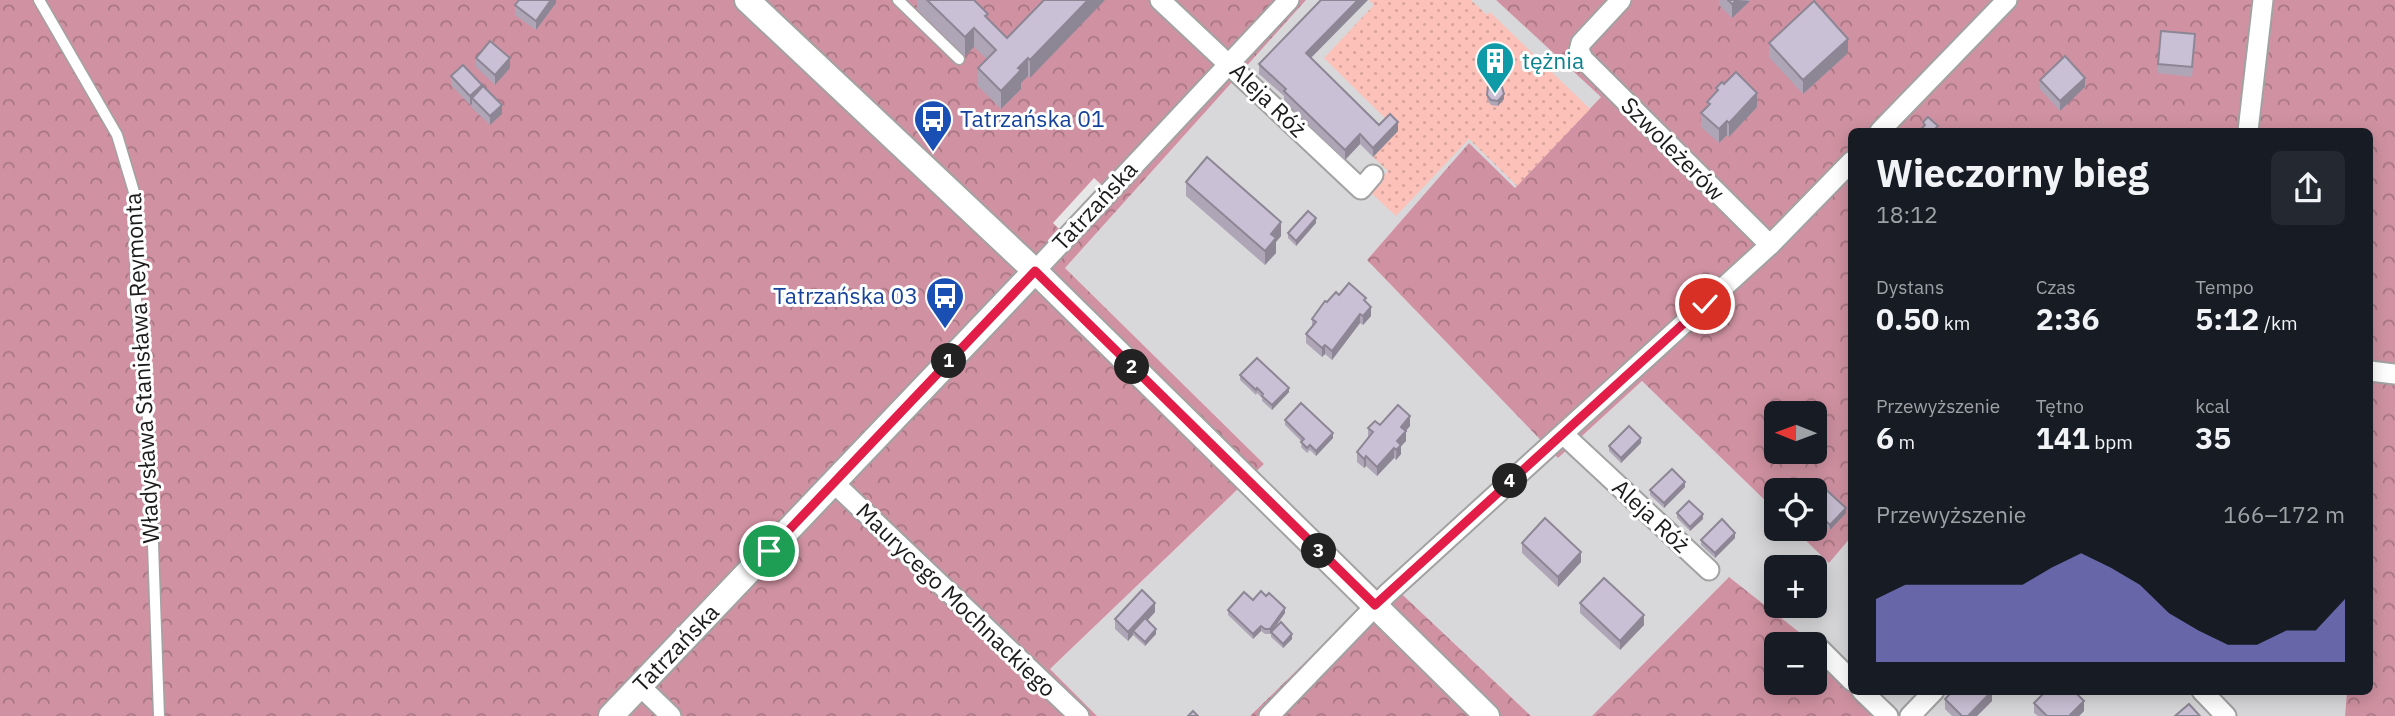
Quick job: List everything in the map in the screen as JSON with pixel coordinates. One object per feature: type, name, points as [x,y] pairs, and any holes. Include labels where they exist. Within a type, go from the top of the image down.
[{"type":"street","points":[[747,0],[1035,271],[1487,716]]},
{"type":"street","name":"Aleja Róż","points":[[1160,0],[1361,189],[1373,175]]},
{"type":"street","name":"Tatrzańska","points":[[611,716],[1289,0]]},
{"type":"street","name":"Szwoleżerów","points":[[1621,0],[1581,43],[1579,51],[1584,60],[1770,245]]},
{"type":"street","points":[[1883,128],[2007,0]]},
{"type":"street","points":[[2248,128],[2263,0]]},
{"type":"street","points":[[1269,716],[1375,605],[1770,245],[1848,164]]},
{"type":"street","points":[[2373,371],[2395,374]]},
{"type":"street","name":"Aleja Róż","points":[[1563,434],[1709,570]]},
{"type":"street","name":"Maurycego Mochnackiego","points":[[834,483],[1079,716]]},
{"type":"street","points":[[1827,656],[1848,677]]},
{"type":"street","points":[[639,685],[671,716]]},
{"type":"street","points":[[1866,695],[1888,716]]},
{"type":"street","points":[[1910,716],[1930,695]]},
{"type":"street","points":[[2206,695],[2226,716]]},
{"type":"lane","name":"Władysława Stanisława Reymonta","points":[[39,0],[117,135],[134,192],[136,300],[149,429],[159,716]]},
{"type":"lane","points":[[898,0],[959,59]]},
{"type":"shaded area","points":[[1306,0],[1496,0],[1602,97],[1515,188],[1469,143],[1367,260],[1558,458],[1642,381],[1764,499],[1764,541],[1807,541],[1822,555],[1764,555],[1764,605],[1729,577],[1592,716],[1531,716],[1388,581],[1250,716],[1097,716],[1050,669],[1264,464],[1065,268]]},
{"type":"shaded area","points":[[1369,0],[1471,0],[1487,15],[1490,12],[1590,109],[1517,186],[1469,139],[1396,216],[1369,191],[1388,171],[1373,157],[1398,131],[1324,58],[1374,5]]},
{"type":"shaded area","points":[[1094,178],[1104,187],[1062,232],[1053,223]]},
{"type":"shaded area","points":[[1848,540],[1848,673],[1827,656],[1827,632],[1797,632],[1780,618],[1827,618],[1827,560],[1829,562]]},
{"type":"shaded area","points":[[1876,695],[2347,695],[2345,716],[1900,716]]},
{"type":"green space","points":[[0,0],[1306,0],[1065,268],[1264,464],[1050,669],[1097,716],[0,716]]},
{"type":"green space","points":[[1496,0],[2395,0],[2395,716],[2345,716],[2347,695],[2373,695],[2373,128],[1848,128],[1848,541],[1829,563],[1827,555],[1821,555],[1806,541],[1827,541],[1827,478],[1764,478],[1764,499],[1642,381],[1558,458],[1367,260],[1469,143],[1515,188],[1601,97]]},
{"type":"green space","points":[[1729,577],[1764,605],[1764,618],[1781,618],[1799,632],[1764,632],[1764,695],[1827,695],[1827,655],[1848,672],[1848,695],[1876,695],[1900,716],[1592,716]]},
{"type":"green space","points":[[1388,581],[1531,716],[1250,716]]},
{"type":"building","points":[[519,0],[551,0],[536,21],[515,5]]},
{"type":"building","points":[[927,0],[974,0],[988,14],[985,16],[1007,38],[1044,0],[1088,0],[1030,60],[1028,58],[1018,68],[1021,70],[1001,91],[978,68],[996,50],[974,28],[965,37]]},
{"type":"building","points":[[1321,0],[1358,0],[1306,53],[1379,125],[1390,114],[1398,122],[1373,148],[1360,134],[1345,150],[1259,64]]},
{"type":"building","points":[[1814,1],[1848,39],[1803,80],[1769,43]]},
{"type":"building","points":[[2161,31],[2195,34],[2192,67],[2158,64]]},
{"type":"building","points":[[490,41],[510,58],[495,75],[476,58]]},
{"type":"building","points":[[2065,56],[2085,78],[2060,101],[2040,80]]},
{"type":"building","points":[[463,65],[482,85],[470,96],[451,76]]},
{"type":"building","points":[[1736,72],[1757,93],[1729,123],[1727,121],[1719,129],[1701,113],[1710,104],[1707,102],[1718,90],[1716,88]]},
{"type":"building","name":"tężnia","points":[[1495,84],[1502,87],[1504,94],[1498,101],[1491,100],[1487,95],[1488,87]]},
{"type":"building","points":[[483,86],[502,105],[490,116],[472,98]]},
{"type":"building","points":[[1928,117],[1938,126],[1922,128],[1925,125],[1923,122]]},
{"type":"building","points":[[1207,157],[1281,222],[1271,234],[1276,238],[1265,251],[1186,182]]},
{"type":"building","points":[[1308,211],[1316,218],[1296,241],[1288,233]]},
{"type":"building","points":[[1349,283],[1366,298],[1364,300],[1371,307],[1363,316],[1360,314],[1332,351],[1325,345],[1322,348],[1306,334],[1316,322],[1312,319],[1325,301],[1336,292],[1339,295]]},
{"type":"building","points":[[1257,358],[1289,388],[1272,405],[1257,388],[1256,390],[1240,375]]},
{"type":"building","points":[[1301,403],[1333,433],[1316,451],[1301,442],[1304,439],[1285,420]]},
{"type":"building","points":[[1398,405],[1410,416],[1401,427],[1406,431],[1397,441],[1401,445],[1396,450],[1394,448],[1377,467],[1366,456],[1364,459],[1357,452],[1373,432],[1368,428],[1375,421],[1380,425]]},
{"type":"building","points":[[1629,426],[1641,438],[1621,458],[1609,446]]},
{"type":"building","points":[[1672,469],[1685,482],[1664,503],[1650,490]]},
{"type":"building","points":[[1827,491],[1846,508],[1830,525],[1827,522]]},
{"type":"building","points":[[1689,501],[1703,514],[1690,527],[1677,513]]},
{"type":"building","points":[[1545,518],[1581,552],[1558,577],[1522,543]]},
{"type":"building","points":[[1722,519],[1735,533],[1715,553],[1701,540]]},
{"type":"building","points":[[1604,578],[1644,615],[1620,641],[1580,603]]},
{"type":"building","points":[[1142,590],[1155,603],[1128,632],[1115,619]]},
{"type":"building","points":[[1261,591],[1266,596],[1269,593],[1285,608],[1270,629],[1261,626],[1253,634],[1228,610],[1244,592],[1253,600]]},
{"type":"building","points":[[1145,618],[1156,629],[1145,642],[1133,631]]},
{"type":"building","points":[[1281,622],[1292,634],[1283,644],[1271,632]]},
{"type":"building","points":[[1949,695],[1988,695],[1968,716],[1962,716],[1945,699]]},
{"type":"building","points":[[2042,695],[2078,695],[2084,701],[2069,716],[2047,716],[2034,703]]},
{"type":"building","points":[[2189,704],[2200,716],[2175,716]]},
{"type":"place","name":"tężnia","points":[[1495,95]]},
{"type":"place","name":"Tatrzańska 01","points":[[933,153]]},
{"type":"place","name":"Tatrzańska 03","points":[[945,330]]},
{"type":"route","points":[[769,551],[1035,271],[1375,605],[1705,304]]}]
